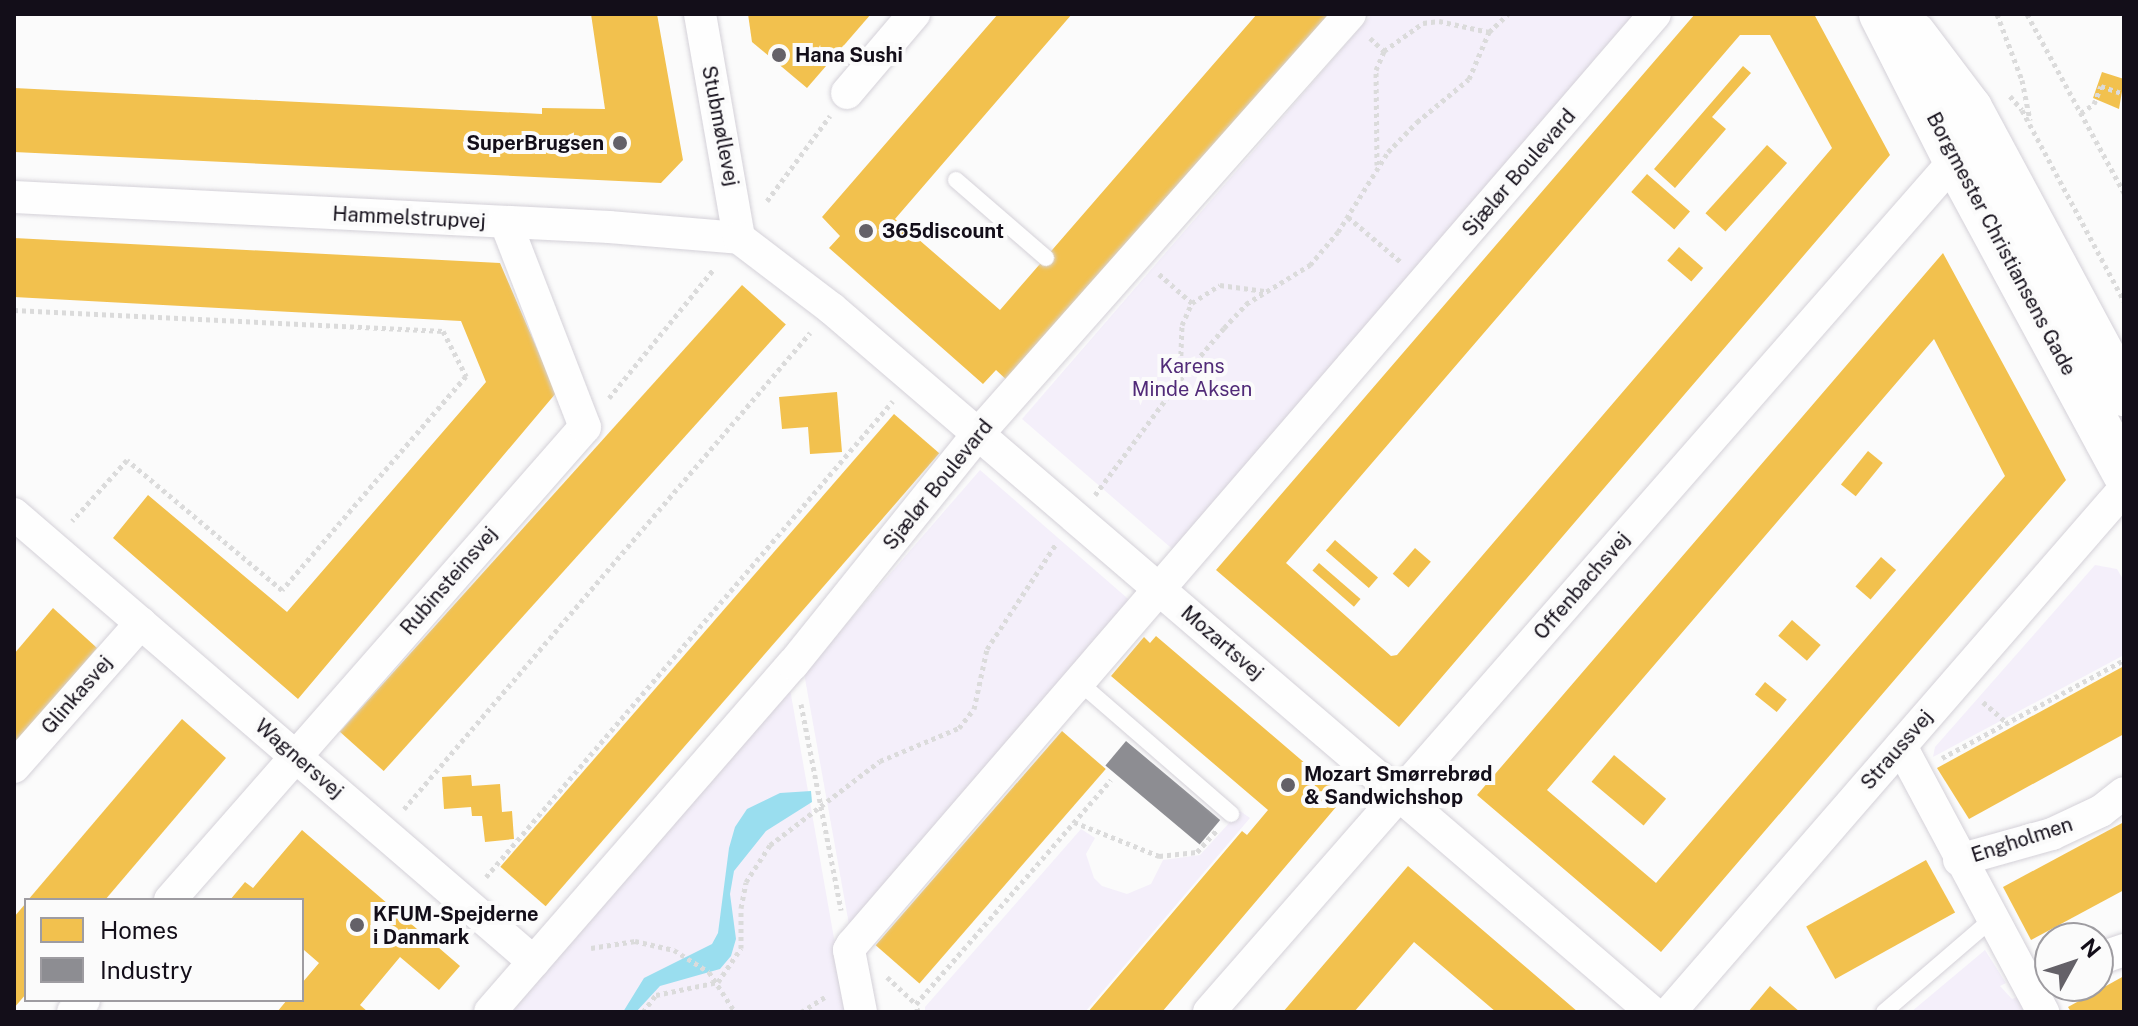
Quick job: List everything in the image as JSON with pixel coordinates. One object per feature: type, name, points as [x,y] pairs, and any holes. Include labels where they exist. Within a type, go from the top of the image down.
[{"type":"street","name":"Stubmøllevej","points":[[700,14],[739,238]]},
{"type":"street","points":[[847,93],[914,14]]},
{"type":"street","name":"Sjælør Boulevard","points":[[534,962],[793,664],[1091,299],[1136,255],[1350,14]]},
{"type":"street","name":"Sjælør Boulevard","points":[[849,950],[1655,14]]},
{"type":"street","name":"Borgmester Christiansens Gade","points":[[1881,14],[1955,160],[2124,473]]},
{"type":"street","name":"Borgmester Christiansens Gade","points":[[1898,14],[1970,108],[2124,394]]},
{"type":"street","name":"Offenbachsvej","points":[[1209,1012],[1955,160]]},
{"type":"street","name":"Hammelstrupvej","points":[[14,197],[739,238]]},
{"type":"street","points":[[506,223],[585,427]]},
{"type":"street","name":"Mozartsvej","points":[[739,238],[792,274],[1652,1012]]},
{"type":"street","name":"Rubinsteinsvej","points":[[172,898],[585,427]]},
{"type":"street","name":"Straussvej","points":[[1670,1012],[1906,759],[2124,489]]},
{"type":"street","name":"Wagnersvej","points":[[14,514],[534,962]]},
{"type":"street","name":"Glinkasvej","points":[[14,767],[141,623]]},
{"type":"street","name":"Engholmen","points":[[1906,759],[1992,919],[2034,972]]},
{"type":"street","name":"Engholmen","points":[[1959,860],[2052,834],[2101,811],[2124,793]]},
{"type":"street","points":[[849,950],[861,1012]]},
{"type":"street","points":[[490,1012],[534,962]]},
{"type":"lane","points":[[956,180],[1046,258]]},
{"type":"lane","points":[[1080,683],[1231,814]]},
{"type":"lane","points":[[1884,1012],[1992,919]]},
{"type":"path","points":[[1997,14],[2022,80],[2032,129]]},
{"type":"path","points":[[2027,14],[2124,193]]},
{"type":"path","points":[[1377,168],[1376,70],[1384,51],[1423,23],[1450,23],[1489,32]]},
{"type":"path","points":[[2081,113],[2094,104],[2101,86],[2124,94]]},
{"type":"path","points":[[585,427],[739,238],[847,93]]},
{"type":"path","points":[[1348,217],[1425,282]]},
{"type":"path","points":[[1136,255],[1192,303]]},
{"type":"path","points":[[2116,286],[2124,281]]},
{"type":"path","points":[[1180,380],[1182,325],[1192,303],[1220,285],[1266,291]]},
{"type":"path","points":[[384,833],[831,308]]},
{"type":"path","points":[[14,310],[443,331],[466,376],[282,590],[127,460],[50,545]]},
{"type":"path","points":[[465,902],[913,378]]},
{"type":"path","points":[[1906,759],[2124,660]]},
{"type":"path","points":[[793,664],[849,950]]},
{"type":"path","points":[[918,1012],[916,1004],[1111,780]]},
{"type":"path","points":[[1074,822],[1159,856],[1197,852],[1231,814]]},
{"type":"path","points":[[582,951],[621,941],[649,942],[674,950],[709,972],[735,1012]]},
{"type":"green space","name":"Karens Minde Aksen","points":[[1372,14],[1639,14],[1177,553],[1022,419]]},
{"type":"green space","points":[[980,470],[1134,604],[850,930],[804,673]]},
{"type":"green space","points":[[2095,565],[2117,569],[2124,581],[2124,655],[1933,757],[1935,747]]},
{"type":"green space","points":[[790,689],[847,1012],[512,1012],[523,998]]},
{"type":"green space","points":[[1240,811],[1250,818],[1085,1012],[925,1012],[925,1007],[1081,829],[1095,838],[1086,854],[1094,878],[1102,886],[1127,894],[1151,884],[1163,860],[1200,855]]},
{"type":"green space","points":[[1985,950],[2006,983],[2000,986],[2012,999],[2021,996],[2028,1010],[1911,1012]]},
{"type":"water","points":[[811,791],[812,802],[766,831],[734,871],[730,894],[736,939],[731,956],[720,969],[660,986],[636,1012],[623,1012],[644,978],[712,944],[718,933],[729,848],[735,827],[747,809],[780,793]]},
{"type":"building: Homes","points":[[591,14],[657,14],[683,160],[661,183],[14,152],[14,88],[542,114],[542,108],[605,109]]},
{"type":"building: Homes","points":[[748,14],[871,14],[807,88],[752,42]]},
{"type":"building: Homes","points":[[998,14],[1072,14],[895,219],[1000,310],[1257,14],[1333,14],[1011,384],[996,370],[983,384],[829,248],[840,236],[822,217]]},
{"type":"building: Homes","points":[[1695,14],[1814,14],[1890,155],[1399,727],[1216,570]],"holes":[[[1740,35],[1770,35],[1832,148],[1397,655],[1391,656],[1286,563]]]},
{"type":"building: Homes","points":[[1743,66],[1751,73],[1712,117],[1726,129],[1675,188],[1654,169]]},
{"type":"building: Homes","points":[[2102,72],[2124,79],[2119,109],[2093,98]]},
{"type":"building: Homes","points":[[1767,145],[1787,163],[1726,231],[1705,213]]},
{"type":"building: Homes","points":[[1647,174],[1690,211],[1674,230],[1631,192]]},
{"type":"building: Homes","points":[[14,238],[500,263],[556,393],[298,699],[113,538],[148,495],[287,612],[486,382],[461,321],[14,297]]},
{"type":"building: Homes","points":[[1679,247],[1703,268],[1691,282],[1667,261]]},
{"type":"building: Homes","points":[[1943,253],[2066,480],[1661,952],[1477,795]],"holes":[[[1934,339],[2005,476],[1656,883],[1547,790]]]},
{"type":"building: Homes","points":[[742,285],[786,324],[384,771],[340,732]]},
{"type":"building: Homes","points":[[837,392],[842,452],[810,454],[808,427],[782,429],[779,397]]},
{"type":"building: Homes","points":[[894,414],[939,453],[546,906],[500,867]]},
{"type":"building: Homes","points":[[1868,451],[1883,463],[1856,496],[1841,484]]},
{"type":"building: Homes","points":[[1335,540],[1378,577],[1369,588],[1326,551]]},
{"type":"building: Homes","points":[[1415,548],[1431,562],[1409,587],[1393,574]]},
{"type":"building: Homes","points":[[1881,557],[1896,570],[1871,600],[1855,586]]},
{"type":"building: Homes","points":[[1319,563],[1361,599],[1354,607],[1312,571]]},
{"type":"building: Homes","points":[[53,608],[97,648],[14,746],[14,654]]},
{"type":"building: Homes","points":[[1792,620],[1821,645],[1807,661],[1778,636]]},
{"type":"building: Homes","points":[[1156,636],[1334,788],[1325,798],[1336,807],[1162,1012],[1088,1012],[1242,831],[1247,835],[1268,810],[1111,676],[1144,637],[1150,643]]},
{"type":"building: Homes","points":[[2124,666],[2124,734],[1969,819],[1937,768]]},
{"type":"building: Homes","points":[[1765,682],[1787,700],[1777,712],[1755,694]]},
{"type":"building: Homes","points":[[182,719],[226,758],[107,898],[30,898]]},
{"type":"building: Homes","points":[[1062,731],[1106,769],[919,983],[876,945]]},
{"type":"building: Homes","points":[[1614,755],[1666,799],[1644,826],[1592,782]]},
{"type":"building: Homes","points":[[471,775],[472,786],[500,784],[502,812],[512,811],[514,839],[485,842],[482,816],[472,816],[471,807],[444,809],[442,777]]},
{"type":"building: Homes","points":[[2124,822],[2124,890],[2064,922],[2034,922],[2034,938],[2031,940],[2003,887]]},
{"type":"building: Homes","name":"KFUM-Spejderne i Danmark","points":[[302,830],[460,966],[439,990],[400,957],[360,1005],[368,1012],[277,1012],[285,1002],[304,1002],[304,981],[319,963],[304,950],[304,898],[232,898],[245,882],[253,888]]},
{"type":"building: Homes","points":[[1926,860],[1955,912],[1835,979],[1806,926]]},
{"type":"building: Homes","points":[[1408,866],[1578,1012],[1496,1012],[1414,942],[1354,1012],[1283,1012]]},
{"type":"building: Homes","points":[[24,905],[24,996],[14,1008],[14,917]]},
{"type":"building: Homes","points":[[2124,976],[2124,1012],[2071,1012],[2068,1007],[2077,1002],[2114,1002],[2114,982]]},
{"type":"building: Homes","points":[[1770,986],[1800,1012],[1748,1012]]},
{"type":"building: Industry","points":[[1126,741],[1220,820],[1200,845],[1105,766]]},
{"type":"place","name":"Hana Sushi","points":[[779,55]]},
{"type":"place","name":"SuperBrugsen","points":[[620,143]]},
{"type":"place","name":"365discount","points":[[866,231]]},
{"type":"place","name":"Mozart Smørrebrød & Sandwichshop","points":[[1288,785]]},
{"type":"place","name":"KFUM-Spejderne i Danmark","points":[[357,925]]}]
